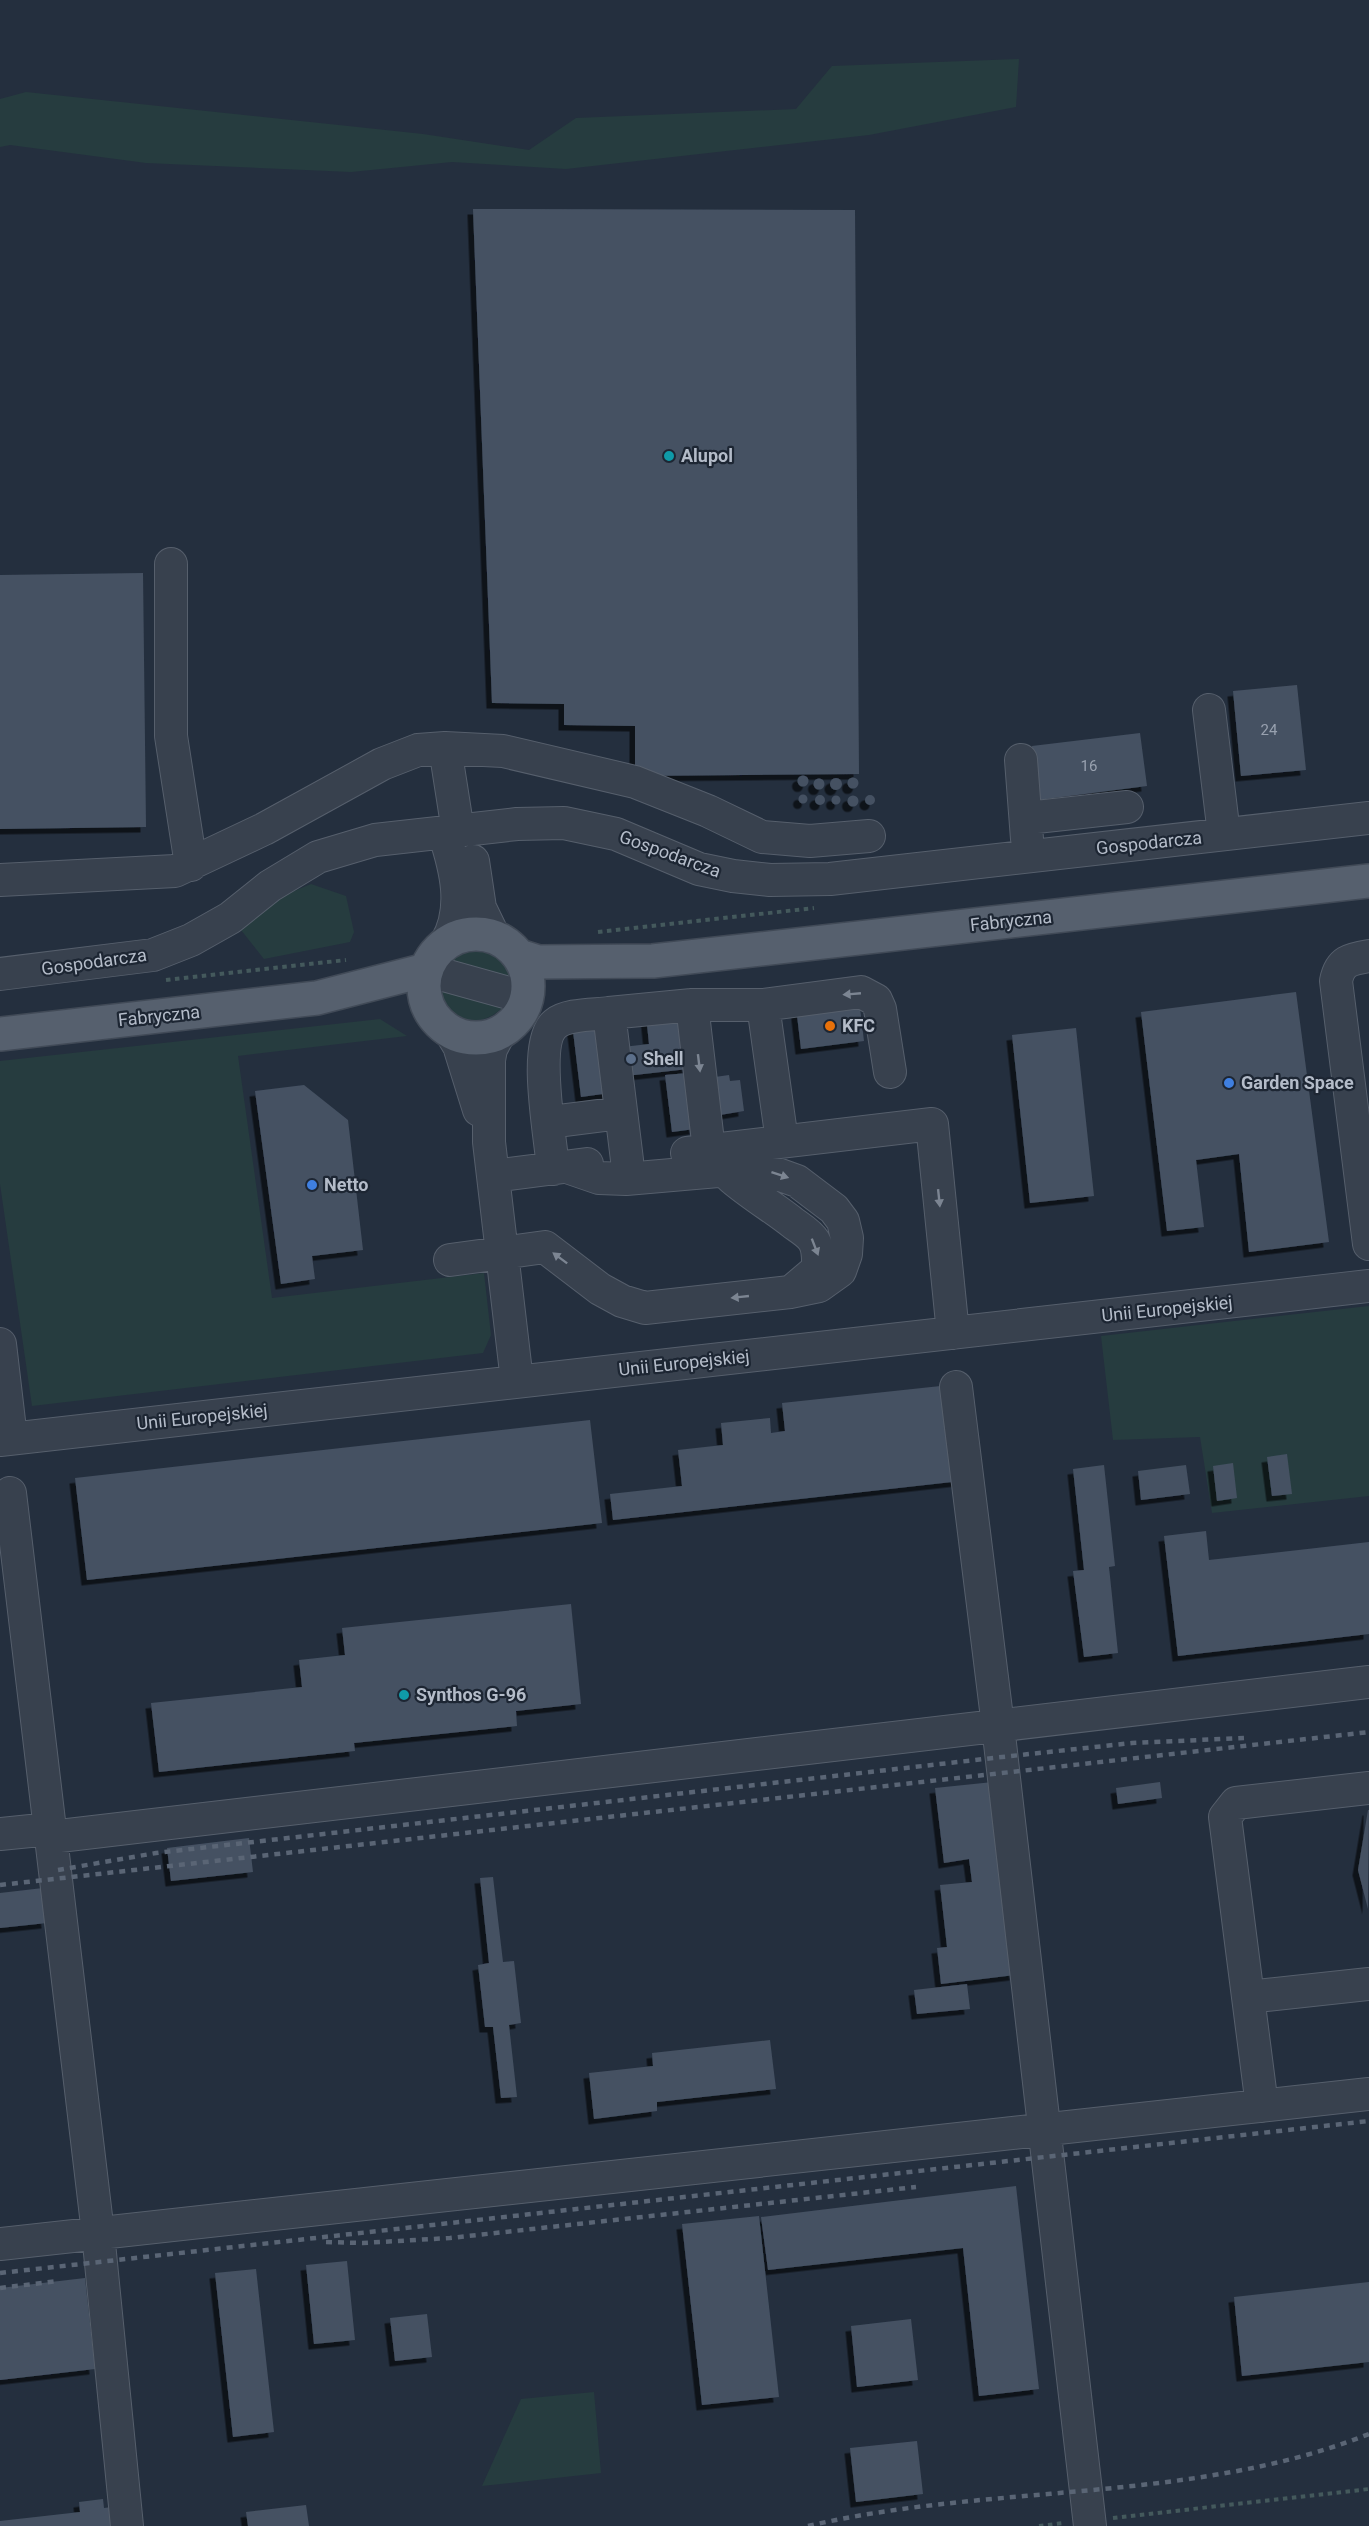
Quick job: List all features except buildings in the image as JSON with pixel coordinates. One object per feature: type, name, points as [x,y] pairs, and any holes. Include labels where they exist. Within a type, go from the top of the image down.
[{"type":"main road","name":"Fabryczna","points":[[446,943],[469,934],[506,947],[538,962],[653,961],[1369,881]]},
{"type":"main road","points":[[446,943],[433,956],[426,969],[424,985],[427,1006],[433,1016],[450,1031],[475,1038],[500,1032],[516,1020],[527,998],[528,978],[506,947]]},
{"type":"main road","name":"Fabryczna","points":[[527,998],[564,981],[653,961]]},
{"type":"main road","name":"Fabryczna","points":[[0,1034],[317,998],[426,969]]},
{"type":"main road","name":"Fabryczna","points":[[317,998],[394,1001],[427,1006]]},
{"type":"street","points":[[171,564],[171,736],[191,865]]},
{"type":"street","points":[[1209,710],[1224,834]]},
{"type":"street","points":[[445,748],[458,831],[474,865],[480,908],[506,947]]},
{"type":"street","points":[[0,880],[175,871],[264,829],[382,764],[418,750],[445,748],[503,751],[635,782],[762,837],[810,841],[869,836]]},
{"type":"street","points":[[1021,760],[1029,855]]},
{"type":"street","points":[[1027,818],[1127,807]]},
{"type":"street","name":"Gospodarcza","points":[[0,974],[153,955],[191,940],[230,918],[270,886],[318,857],[375,840],[517,824],[564,823],[616,834],[699,868],[770,880],[830,879],[1369,818]]},
{"type":"street","points":[[446,943],[455,928],[458,912],[452,854],[458,831]]},
{"type":"street","points":[[1369,956],[1347,960],[1338,968],[1336,981],[1369,1244]]},
{"type":"street","points":[[426,969],[527,998]]},
{"type":"street","points":[[560,1168],[550,1122],[542,1059],[549,1032],[555,1024],[568,1018],[692,1005],[763,1005],[861,992],[876,1000],[880,1009],[890,1072]]},
{"type":"street","points":[[692,1005],[716,1161]]},
{"type":"street","points":[[763,1005],[782,1141]]},
{"type":"street","points":[[609,1013],[627,1160]]},
{"type":"street","points":[[450,1031],[465,1062],[489,1142]]},
{"type":"street","points":[[500,1032],[491,1049],[489,1060],[489,1142],[517,1381]]},
{"type":"street","points":[[550,1122],[621,1113]]},
{"type":"street","points":[[560,1168],[599,1178],[626,1179],[716,1161],[782,1141],[932,1124],[953,1333]]},
{"type":"street","points":[[450,1260],[545,1247],[600,1289],[622,1301],[645,1308],[790,1292],[819,1286],[840,1271],[846,1254],[847,1238],[843,1221],[834,1209],[797,1181],[758,1170],[716,1161],[627,1160],[493,1176]]},
{"type":"street","name":"Unii Europejskiej","points":[[6,1439],[1369,1286]]},
{"type":"street","points":[[0,1344],[6,1439]]},
{"type":"street","points":[[956,1387],[999,1726],[1090,2523]]},
{"type":"street","points":[[10,1493],[98,2233],[127,2526]]},
{"type":"street","points":[[0,1834],[51,1833],[1369,1682]]},
{"type":"street","points":[[1262,2106],[1225,1817],[1236,1803],[1369,1788]]},
{"type":"street","points":[[1248,1997],[1369,1984]]},
{"type":"street","points":[[0,2244],[1369,2094]]},
{"type":"path","points":[[592,933],[815,908]]},
{"type":"path","points":[[162,980],[349,960]]},
{"type":"path","points":[[1039,2526],[1090,2523],[1369,2489]]},
{"type":"green space","points":[[1019,59],[1016,107],[869,135],[566,169],[452,162],[351,172],[146,163],[10,145],[0,147],[0,99],[26,92],[423,134],[529,150],[576,118],[796,109],[832,66]]},
{"type":"green space","points":[[311,884],[346,896],[354,932],[350,942],[264,959],[241,930],[258,906]]},
{"type":"green space","points":[[473,950],[497,958],[511,979],[447,962],[458,954]]},
{"type":"green space","points":[[439,985],[508,1002],[498,1012],[487,1018],[465,1021],[455,1017],[447,1010]]},
{"type":"green space","points":[[380,1019],[407,1036],[238,1056],[272,1298],[484,1273],[491,1335],[483,1353],[32,1406],[0,1184],[0,1061]]},
{"type":"green space","points":[[1369,1306],[1369,1496],[1212,1513],[1200,1437],[1113,1440],[1101,1336]]},
{"type":"green space","points":[[594,2392],[601,2473],[482,2486],[521,2399]]},
{"type":"railway","points":[[0,1885],[1369,1732]]},
{"type":"railway","points":[[58,1870],[156,1853],[1002,1757],[1132,1743],[1244,1738]]},
{"type":"railway","points":[[0,2273],[1369,2121]]},
{"type":"railway","points":[[326,2242],[363,2243],[450,2238],[916,2187]]},
{"type":"railway","points":[[0,2288],[58,2281]]},
{"type":"railway","points":[[808,2526],[948,2503],[1162,2483],[1233,2472],[1302,2456],[1369,2434]]},
{"type":"place","name":"Alupol","points":[[669,456]]},
{"type":"place","name":"KFC","points":[[830,1026]]},
{"type":"place","name":"Shell","points":[[631,1059]]},
{"type":"place","name":"Garden Space","points":[[1229,1083]]},
{"type":"place","name":"Netto","points":[[312,1185]]},
{"type":"place","name":"Synthos G-96","points":[[404,1695]]}]
